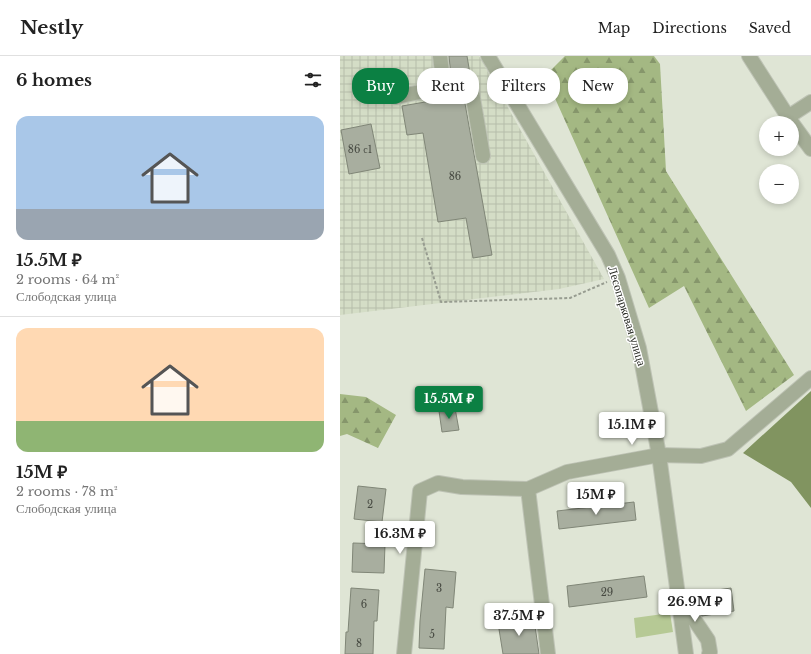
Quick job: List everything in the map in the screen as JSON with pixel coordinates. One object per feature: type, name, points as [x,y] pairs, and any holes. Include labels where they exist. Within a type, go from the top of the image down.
[{"type":"street","points":[[440,56],[442,68]]},
{"type":"street","name":"Лесопарковая улица","points":[[488,56],[608,255],[618,278],[639,348],[659,455],[686,654]]},
{"type":"street","points":[[749,56],[788,116]]},
{"type":"street","points":[[796,116],[811,102]]},
{"type":"street","points":[[474,104],[483,156]]},
{"type":"street","points":[[799,132],[811,149]]},
{"type":"street","points":[[404,654],[420,491],[438,483],[462,487],[528,489],[567,472],[659,455],[701,456],[728,450],[811,378]]},
{"type":"street","points":[[528,489],[548,654]]},
{"type":"street","points":[[678,596],[708,640],[709,654]]},
{"type":"path","points":[[422,238],[441,302],[570,298],[618,278]]},
{"type":"shaded area","points":[[340,56],[479,56],[487,70],[487,104],[506,104],[604,279],[559,289],[340,315]]},
{"type":"shaded area","points":[[811,391],[811,508],[791,482],[743,453]]},
{"type":"shaded area","points":[[670,613],[673,632],[636,638],[634,618]]},
{"type":"green space","points":[[565,56],[654,56],[660,64],[666,171],[794,375],[746,411],[684,286],[649,308],[558,104],[560,104],[560,68],[553,68]]},
{"type":"green space","points":[[340,394],[366,397],[396,415],[378,448],[347,434],[340,436]]},
{"type":"building","points":[[449,56],[467,56],[469,68],[450,68]]},
{"type":"building","points":[[417,103],[465,104],[492,255],[473,258],[466,218],[438,222],[423,133],[407,135],[402,106]]},
{"type":"building","points":[[371,124],[380,168],[349,174],[341,130]]},
{"type":"building","points":[[455,408],[459,430],[442,432],[439,411]]},
{"type":"building","points":[[358,486],[386,489],[382,522],[354,519]]},
{"type":"building","points":[[634,502],[636,520],[559,529],[557,511]]},
{"type":"building","points":[[353,543],[385,544],[384,573],[352,572]]},
{"type":"building","points":[[425,569],[456,572],[453,608],[446,607],[444,649],[419,648]]},
{"type":"building","points":[[644,576],[647,597],[569,607],[567,586]]},
{"type":"building","points":[[351,588],[379,590],[377,621],[374,621],[373,654],[345,654]]},
{"type":"building","points":[[731,588],[734,611],[702,616],[697,593]]},
{"type":"building","points":[[534,619],[539,654],[503,654],[498,623]]}]
